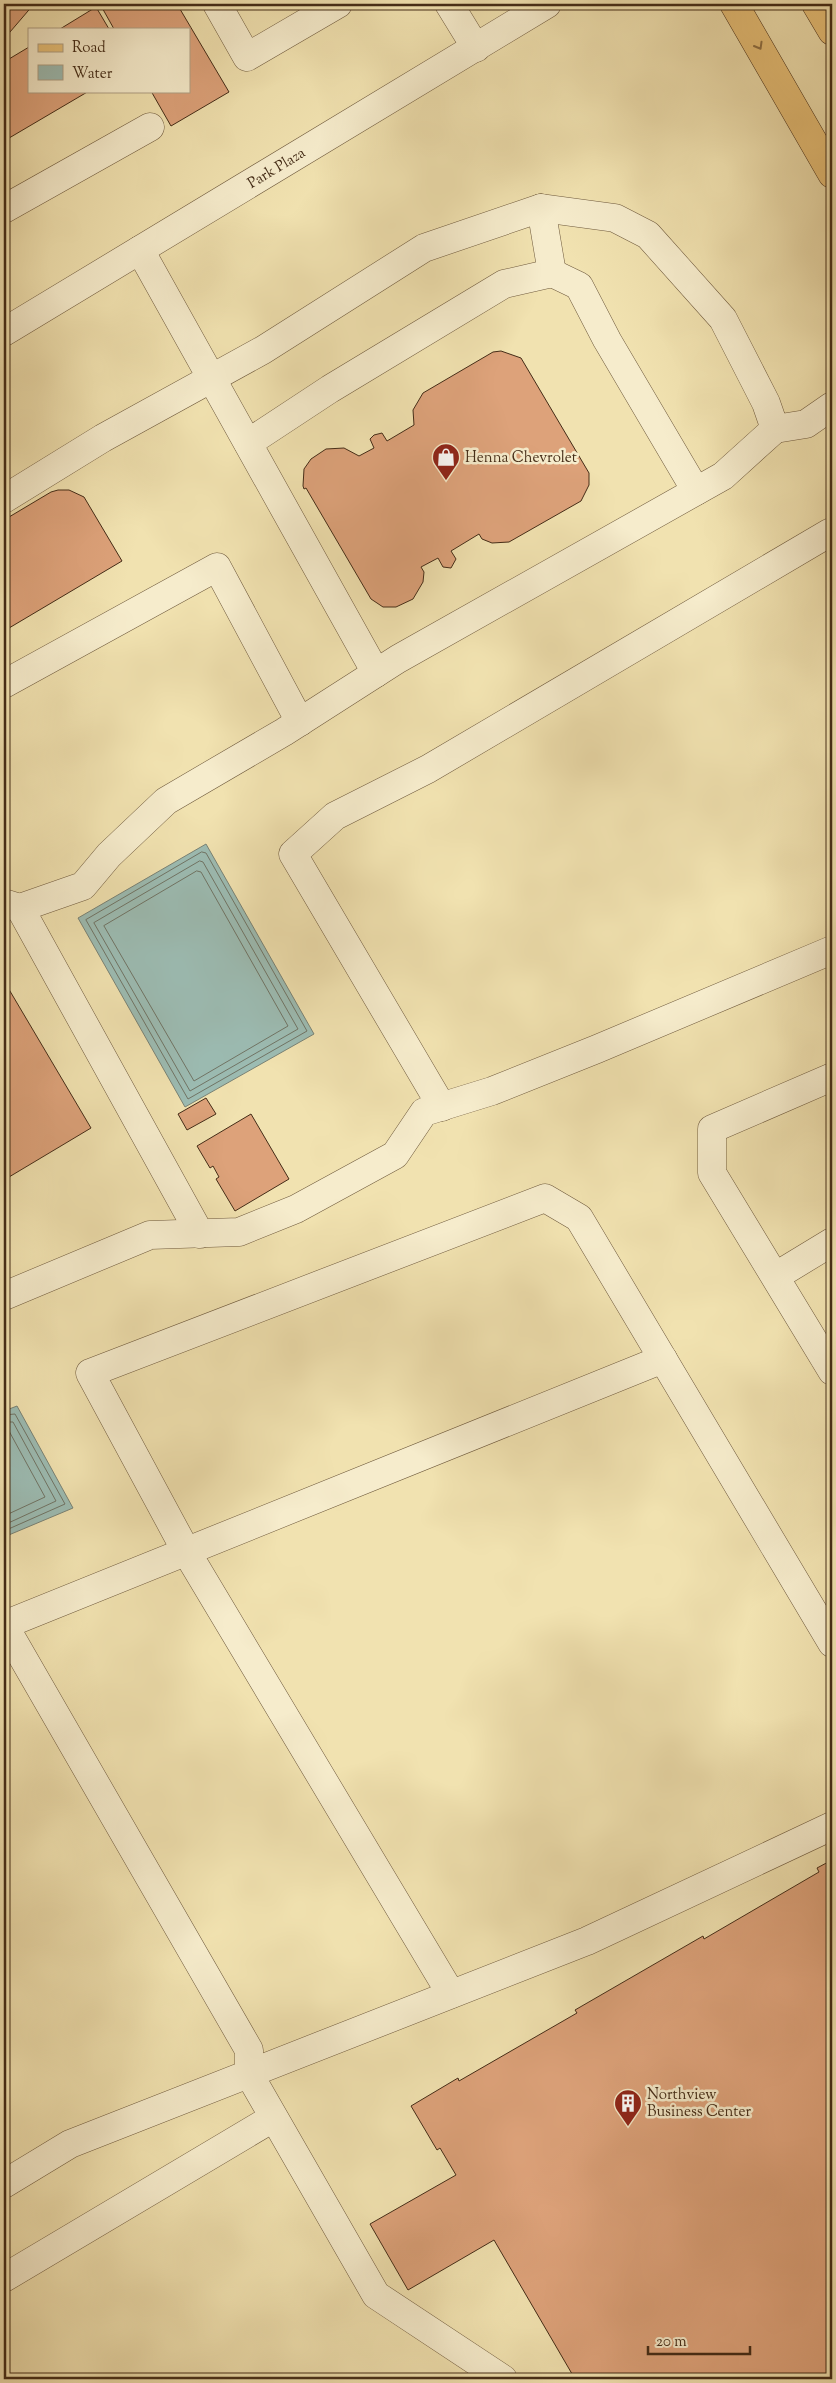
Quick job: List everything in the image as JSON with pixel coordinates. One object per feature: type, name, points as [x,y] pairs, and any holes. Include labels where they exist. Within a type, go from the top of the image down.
[{"type":"main road","points":[[734,4],[832,174]]},
{"type":"main road","points":[[816,4],[832,31]]},
{"type":"street","points":[[217,4],[246,57],[338,4]]},
{"type":"street","points":[[449,4],[476,48]]},
{"type":"street","name":"Park Plaza","points":[[4,332],[548,4]]},
{"type":"street","points":[[4,209],[150,127]]},
{"type":"street","points":[[541,208],[552,273]]},
{"type":"street","points":[[4,499],[103,438],[263,350],[424,248],[541,208],[615,218],[648,235],[722,319],[766,403],[775,428]]},
{"type":"street","points":[[140,250],[376,673]]},
{"type":"street","points":[[248,442],[330,389],[504,284],[552,273],[579,286],[606,340],[696,491]]},
{"type":"street","points":[[200,1234],[12,905],[83,886],[109,855],[166,801],[300,722],[376,673],[723,476],[775,428],[806,424],[832,406]]},
{"type":"street","points":[[442,1107],[293,854],[335,816],[428,770],[828,533],[832,535]]},
{"type":"street","points":[[4,684],[216,567],[300,722]]},
{"type":"street","points":[[4,1296],[150,1235],[239,1232],[296,1209],[395,1155],[424,1112],[492,1091],[646,1030],[832,950]]},
{"type":"street","points":[[832,1077],[712,1129],[712,1173],[832,1371]]},
{"type":"street","points":[[451,1994],[186,1551],[90,1373],[546,1198],[579,1218],[832,1642]]},
{"type":"street","points":[[776,1276],[832,1242]]},
{"type":"street","points":[[503,2379],[376,2294],[249,2074],[249,2050],[4,1625],[663,1360]]},
{"type":"street","points":[[4,2184],[70,2144],[587,1941],[832,1826]]},
{"type":"street","points":[[4,2278],[273,2118]]},
{"type":"water","points":[[206,844],[314,1034],[185,1107],[78,918]]},
{"type":"water","points":[[17,1406],[73,1508],[4,1537],[4,1411]]},
{"type":"building","points":[[4,4],[34,4],[4,39]]},
{"type":"building","points":[[100,4],[177,4],[229,92],[171,126],[152,92],[190,92],[190,28],[113,28]]},
{"type":"building","points":[[96,7],[108,28],[62,28]]},
{"type":"building","points":[[28,48],[28,92],[87,92],[4,141],[4,62]]},
{"type":"building","name":"Henna Chevrolet","points":[[501,351],[521,358],[589,473],[589,485],[581,501],[509,542],[492,543],[482,539],[479,534],[451,551],[456,559],[451,568],[443,567],[438,558],[421,567],[424,572],[423,582],[413,599],[396,607],[383,607],[371,599],[306,488],[304,489],[304,469],[311,459],[326,449],[344,448],[359,456],[374,448],[370,439],[374,435],[382,433],[387,441],[414,425],[413,410],[423,393],[493,352]]},
{"type":"building","points":[[69,490],[84,497],[122,561],[4,631],[4,520],[51,492]]},
{"type":"building","points":[[4,981],[91,1128],[4,1180]]},
{"type":"building","points":[[206,1098],[216,1114],[187,1130],[178,1114]]},
{"type":"building","points":[[251,1114],[289,1179],[235,1211],[216,1179],[219,1177],[213,1166],[210,1168],[197,1146]]},
{"type":"building","name":"Northview Business Center","points":[[832,1860],[832,2379],[575,2379],[494,2240],[408,2290],[370,2224],[456,2175],[440,2148],[437,2150],[411,2106],[458,2078],[459,2081],[577,2013],[575,2010],[703,1936],[704,1939],[819,1872],[817,1868]]},
{"type":"place","name":"Henna Chevrolet","points":[[446,481]]},
{"type":"place","name":"Northview Business Center","points":[[628,2127]]}]
